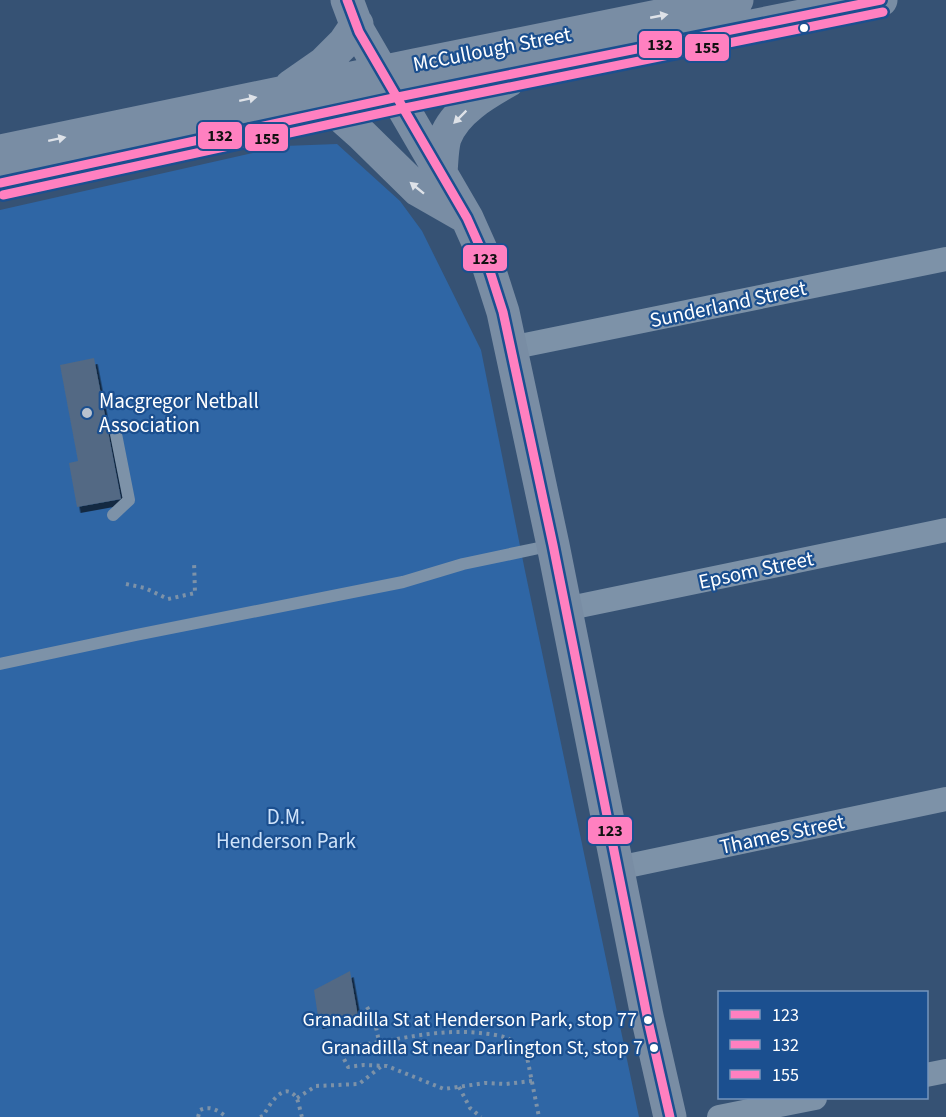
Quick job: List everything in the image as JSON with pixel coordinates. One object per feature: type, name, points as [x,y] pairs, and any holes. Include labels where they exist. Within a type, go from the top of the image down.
[{"type":"main road","name":"McCullough Street","points":[[0,183],[335,111],[390,84],[737,0]]},
{"type":"main road","name":"McCullough Street","points":[[0,151],[285,92],[525,72],[881,0]]},
{"type":"main road","points":[[352,12],[359,32],[467,218],[484,256],[503,312],[553,545],[647,1016],[670,1117]]},
{"type":"main road","points":[[285,92],[324,63],[344,43],[352,12]]},
{"type":"main road","points":[[441,172],[445,139],[455,120],[485,94],[525,72]]},
{"type":"main road","points":[[335,111],[418,190],[467,218]]},
{"type":"street","name":"Sunderland Street","points":[[510,348],[946,259]]},
{"type":"street","name":"Epsom Street","points":[[565,609],[946,530]]},
{"type":"street","name":"Thames Street","points":[[618,868],[946,799]]},
{"type":"street","points":[[928,1075],[946,1071]]},
{"type":"street","points":[[719,1117],[810,1099]]},
{"type":"lane","points":[[113,515],[129,500],[115,429]]},
{"type":"lane","points":[[0,664],[403,582],[463,564],[553,545]]},
{"type":"path","points":[[126,584],[145,588],[168,599],[195,593],[194,561]]},
{"type":"path","points":[[367,1007],[375,1022],[379,1042]]},
{"type":"path","points":[[532,1081],[506,1084],[485,1083],[444,1089],[383,1065],[348,1066],[343,1057],[346,1047],[404,1036],[466,1032],[508,1038],[528,1052],[539,1117]]},
{"type":"path","points":[[297,1098],[316,1086],[359,1084],[383,1065]]},
{"type":"path","points":[[459,1087],[470,1108],[481,1117]]},
{"type":"path","points":[[260,1117],[276,1096],[282,1092],[290,1093],[297,1098],[302,1117]]},
{"type":"path","points":[[198,1117],[200,1110],[206,1107],[227,1117]]},
{"type":"green space","name":"D.M. Henderson Park","points":[[337,144],[400,201],[422,231],[481,350],[639,1117],[0,1117],[0,210],[284,146]]},
{"type":"building","name":"Macgregor Netball Association","points":[[94,358],[121,499],[77,507],[69,463],[78,461],[60,365]]},
{"type":"building","points":[[350,971],[358,1016],[319,1023],[314,990]]},
{"type":"transit line","name":"123","points":[[347,0],[359,32],[467,218],[488,265],[503,312],[553,545],[647,1016],[670,1117]]},
{"type":"transit line","name":"132","points":[[0,183],[398,97],[881,0]]},
{"type":"transit line","name":"155","points":[[3,195],[400,109],[883,12]]},
{"type":"place","name":"Macgregor Netball Association","points":[[87,413]]},
{"type":"place","name":"Granadilla St at Henderson Park, stop 77","points":[[648,1020]]},
{"type":"place","name":"Granadilla St near Darlington St, stop 7","points":[[654,1048]]}]
